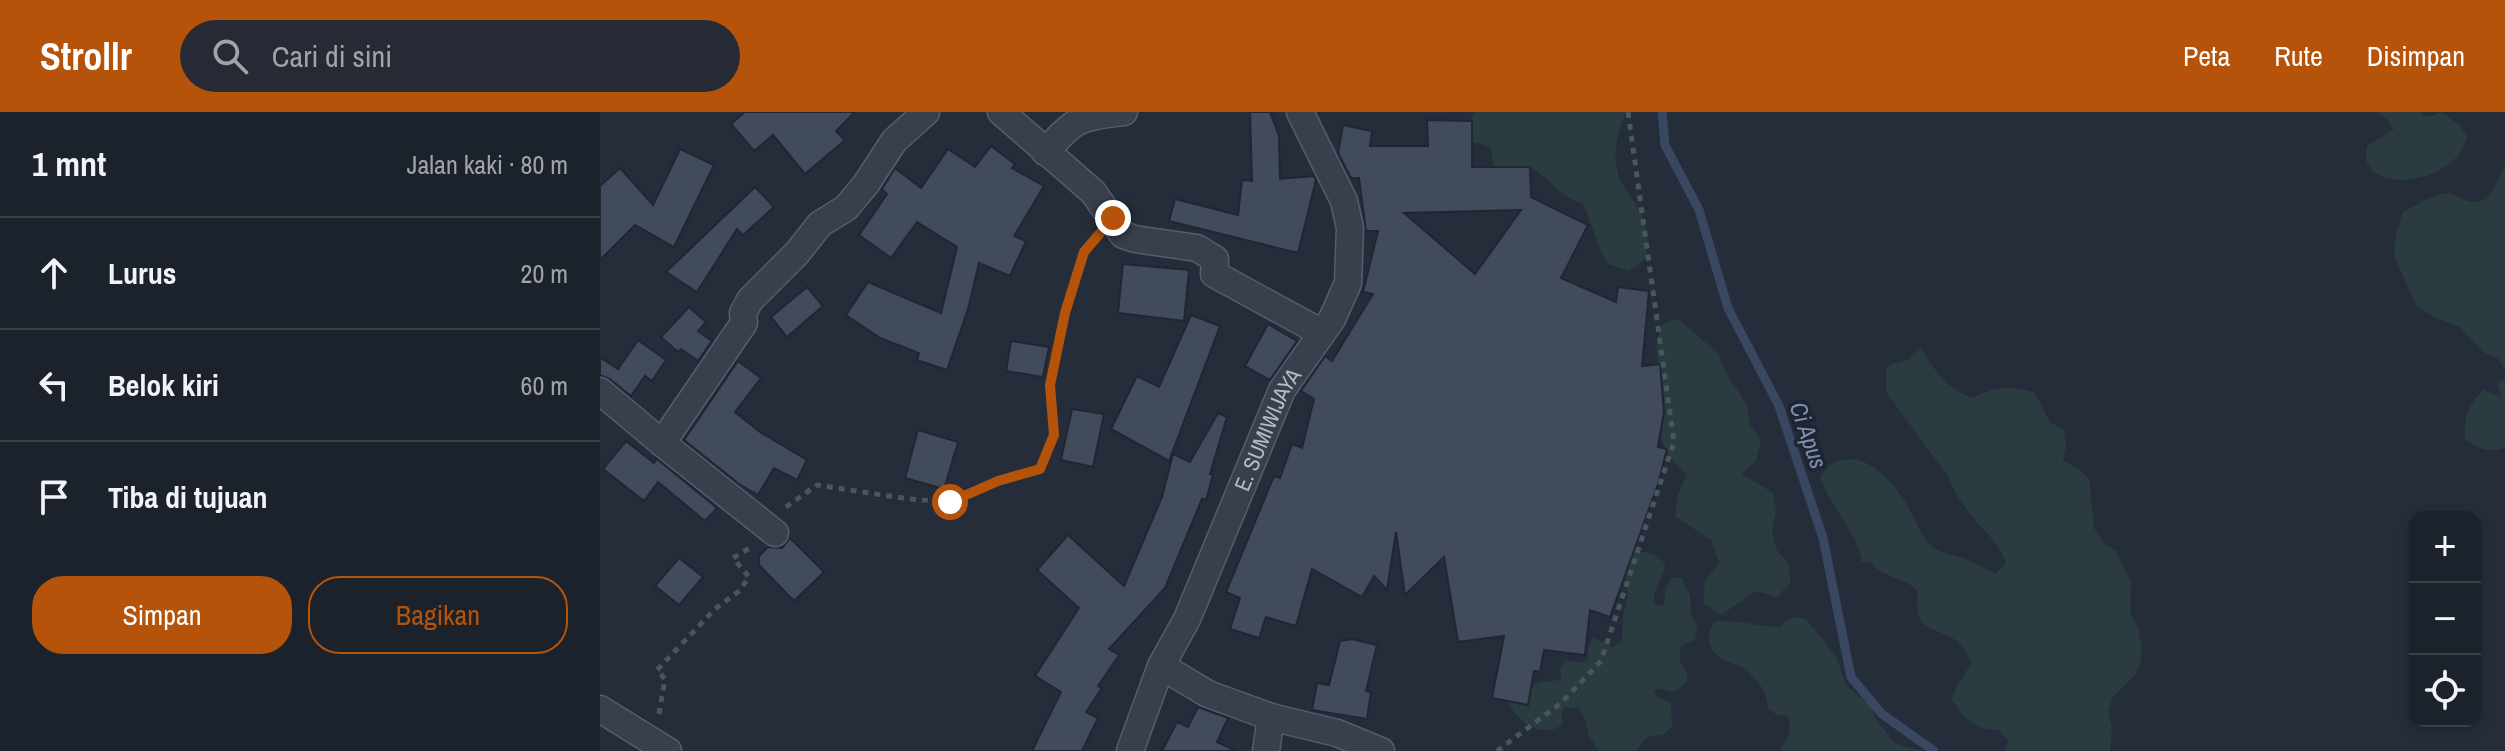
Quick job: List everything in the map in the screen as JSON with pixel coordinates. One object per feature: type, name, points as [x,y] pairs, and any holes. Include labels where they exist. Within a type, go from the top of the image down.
[{"type":"street","points":[[662,443],[744,323],[743,313],[750,300],[797,253],[820,224],[846,208],[894,141],[926,112]]},
{"type":"street","points":[[1001,112],[1093,192],[1123,235],[1197,248],[1210,254],[1215,259],[1214,274],[1322,333]]},
{"type":"street","points":[[1045,152],[1071,124],[1084,118],[1124,112]]},
{"type":"street","name":"E. SUMIWIJAYA","points":[[1130,751],[1161,666],[1187,619],[1282,390],[1342,301],[1348,283],[1350,228],[1344,201],[1300,112]]},
{"type":"street","points":[[600,393],[775,533]]},
{"type":"street","points":[[1161,666],[1208,694],[1271,717],[1337,733],[1381,751]]},
{"type":"street","points":[[600,709],[661,747]]},
{"type":"street","points":[[1266,751],[1271,717]]},
{"type":"path","points":[[1497,751],[1561,703],[1601,661],[1674,442],[1628,112]]},
{"type":"path","points":[[661,747],[665,679],[657,670],[704,619],[739,591],[749,577],[733,558],[775,533],[787,504],[817,485],[950,502],[998,481],[1040,469],[1054,435],[1050,385],[1065,313],[1084,252],[1113,218]]},
{"type":"shaded area","points":[[1475,112],[1625,112],[1616,143],[1616,163],[1619,176],[1646,225],[1646,258],[1629,271],[1608,264],[1582,203],[1567,196],[1530,167],[1500,173],[1494,168],[1490,147],[1462,138]]},
{"type":"shaded area","points":[[2378,112],[2422,112],[2423,115],[2433,116],[2442,112],[2467,136],[2460,153],[2446,166],[2428,175],[2391,179],[2376,173],[2367,163],[2367,146],[2394,129]]},
{"type":"shaded area","points":[[2505,163],[2505,370],[2497,358],[2486,354],[2459,326],[2417,307],[2394,256],[2396,233],[2403,212],[2445,193],[2478,202],[2495,187]]},
{"type":"shaded area","points":[[1678,319],[1718,353],[1725,371],[1747,405],[1750,425],[1761,441],[1756,460],[1742,474],[1773,493],[1776,511],[1772,530],[1776,549],[1788,563],[1791,582],[1777,597],[1756,591],[1721,615],[1703,603],[1705,580],[1719,563],[1712,541],[1675,516],[1678,494],[1687,475],[1671,459],[1661,439],[1664,417],[1656,349],[1660,328],[1664,323]]},
{"type":"shaded area","points":[[1921,348],[1942,378],[1972,398],[2003,388],[2035,393],[2050,422],[2064,430],[2066,446],[2063,461],[2089,478],[2094,528],[2103,542],[2116,551],[2131,582],[2130,613],[2138,628],[2141,644],[2141,660],[2135,675],[2113,697],[2108,711],[2112,728],[2110,751],[2005,751],[2008,740],[1999,730],[1983,728],[1966,718],[1952,700],[1957,685],[1971,663],[1964,649],[1955,640],[1921,620],[1917,609],[1918,591],[1870,562],[1862,562],[1854,539],[1824,488],[1820,477],[1832,464],[1850,459],[1869,464],[1899,493],[1933,547],[1996,574],[2006,563],[1995,543],[1964,506],[1947,475],[1886,392],[1886,369],[1908,360]]},
{"type":"shaded area","points":[[2505,378],[2505,447],[2484,449],[2465,439],[2466,418],[2474,400],[2483,390],[2501,397],[2497,383]]},
{"type":"shaded area","points":[[1632,553],[1654,554],[1665,563],[1654,594],[1655,606],[1664,604],[1666,587],[1672,578],[1682,578],[1690,596],[1691,616],[1697,625],[1695,640],[1682,645],[1679,657],[1687,682],[1673,692],[1657,688],[1654,692],[1657,697],[1671,702],[1672,727],[1663,735],[1647,737],[1636,751],[1599,751],[1589,736],[1585,719],[1578,708],[1565,707],[1562,725],[1554,729],[1538,729],[1524,722],[1508,702],[1512,692],[1541,682],[1561,680],[1560,669],[1566,660],[1579,663],[1588,659],[1588,648],[1593,637],[1612,647],[1622,642],[1628,595],[1624,565]]},
{"type":"shaded area","points":[[1797,617],[1807,620],[1836,657],[1847,686],[1869,704],[1877,721],[1896,744],[1923,751],[1781,751],[1789,732],[1788,716],[1777,715],[1768,708],[1758,682],[1743,668],[1718,656],[1711,647],[1709,637],[1715,622],[1780,627],[1787,619]]},
{"type":"building","points":[[745,112],[855,112],[836,131],[845,140],[805,174],[773,135],[754,151],[731,124]]},
{"type":"building","points":[[1250,112],[1270,112],[1279,136],[1280,179],[1314,176],[1316,180],[1298,253],[1169,221],[1175,199],[1238,215],[1242,180],[1252,181]]},
{"type":"building","points":[[1427,120],[1472,121],[1472,167],[1530,167],[1531,197],[1588,225],[1561,278],[1616,302],[1618,287],[1649,291],[1642,366],[1660,364],[1664,412],[1658,447],[1667,449],[1658,484],[1610,617],[1590,610],[1585,655],[1544,650],[1540,672],[1534,671],[1528,705],[1492,698],[1504,636],[1458,642],[1444,557],[1405,595],[1396,532],[1387,590],[1374,576],[1362,597],[1312,569],[1296,626],[1266,617],[1259,638],[1230,629],[1240,598],[1226,592],[1274,476],[1280,478],[1292,444],[1302,448],[1314,399],[1301,391],[1325,356],[1332,361],[1373,294],[1363,292],[1378,231],[1366,231],[1359,178],[1351,178],[1338,153],[1343,125],[1372,131],[1370,146],[1428,146]],"holes":[[[1521,210],[1475,274],[1404,213]]]},
{"type":"building","points":[[991,146],[1015,164],[1012,168],[1044,186],[1014,236],[1026,241],[1010,276],[979,263],[968,309],[947,370],[917,360],[919,353],[880,338],[846,315],[868,282],[941,313],[957,247],[917,222],[891,258],[859,235],[887,194],[882,189],[895,168],[921,188],[948,149],[975,167]]},
{"type":"building","points":[[680,149],[714,165],[674,247],[635,225],[600,260],[600,186],[620,168],[653,205]]},
{"type":"building","points":[[755,187],[774,207],[743,235],[737,229],[697,292],[666,272]]},
{"type":"building","points":[[1123,264],[1189,270],[1184,321],[1118,313]]},
{"type":"building","points":[[807,287],[823,306],[787,337],[771,317]]},
{"type":"building","points":[[689,307],[706,322],[698,331],[712,341],[698,361],[681,349],[678,352],[661,337]]},
{"type":"building","points":[[1191,315],[1220,326],[1169,461],[1111,429],[1137,376],[1159,387]]},
{"type":"building","points":[[1268,324],[1297,341],[1270,380],[1245,366]]},
{"type":"building","points":[[638,340],[666,360],[652,381],[645,376],[631,396],[600,375],[600,357],[618,369]]},
{"type":"building","points":[[1011,341],[1049,347],[1043,377],[1006,371]]},
{"type":"building","points":[[738,361],[761,378],[735,412],[760,432],[807,460],[797,480],[774,468],[758,495],[739,484],[684,440]]},
{"type":"building","points":[[1072,409],[1104,414],[1093,467],[1061,460]]},
{"type":"building","points":[[1218,413],[1227,417],[1210,474],[1213,475],[1206,500],[1202,499],[1165,588],[1109,649],[1119,655],[1098,686],[1102,688],[1086,712],[1098,718],[1082,751],[1032,751],[1061,692],[1035,676],[1079,608],[1037,570],[1068,535],[1124,586],[1162,497],[1173,454],[1190,462]]},
{"type":"building","points":[[918,430],[958,442],[944,489],[905,478]]},
{"type":"building","points":[[626,441],[654,463],[657,459],[717,508],[705,521],[658,482],[644,501],[603,469]]},
{"type":"building","points":[[790,538],[824,572],[794,601],[759,565],[759,556],[768,547],[782,548]]},
{"type":"building","points":[[679,558],[703,577],[679,605],[655,586]]},
{"type":"building","points":[[1352,639],[1377,645],[1366,691],[1371,692],[1367,719],[1312,710],[1317,683],[1329,685],[1340,641]]},
{"type":"building","points":[[1198,707],[1228,718],[1217,742],[1236,751],[1162,751],[1177,722],[1188,727]]},
{"type":"waterway","name":"Ci Apus","points":[[1662,112],[1665,145],[1699,210],[1728,308],[1779,406],[1823,538],[1851,677],[1882,714],[1934,751]]},
{"type":"route","points":[[950,502],[998,481],[1040,469],[1054,435],[1050,385],[1065,313],[1084,252],[1113,218]]}]
